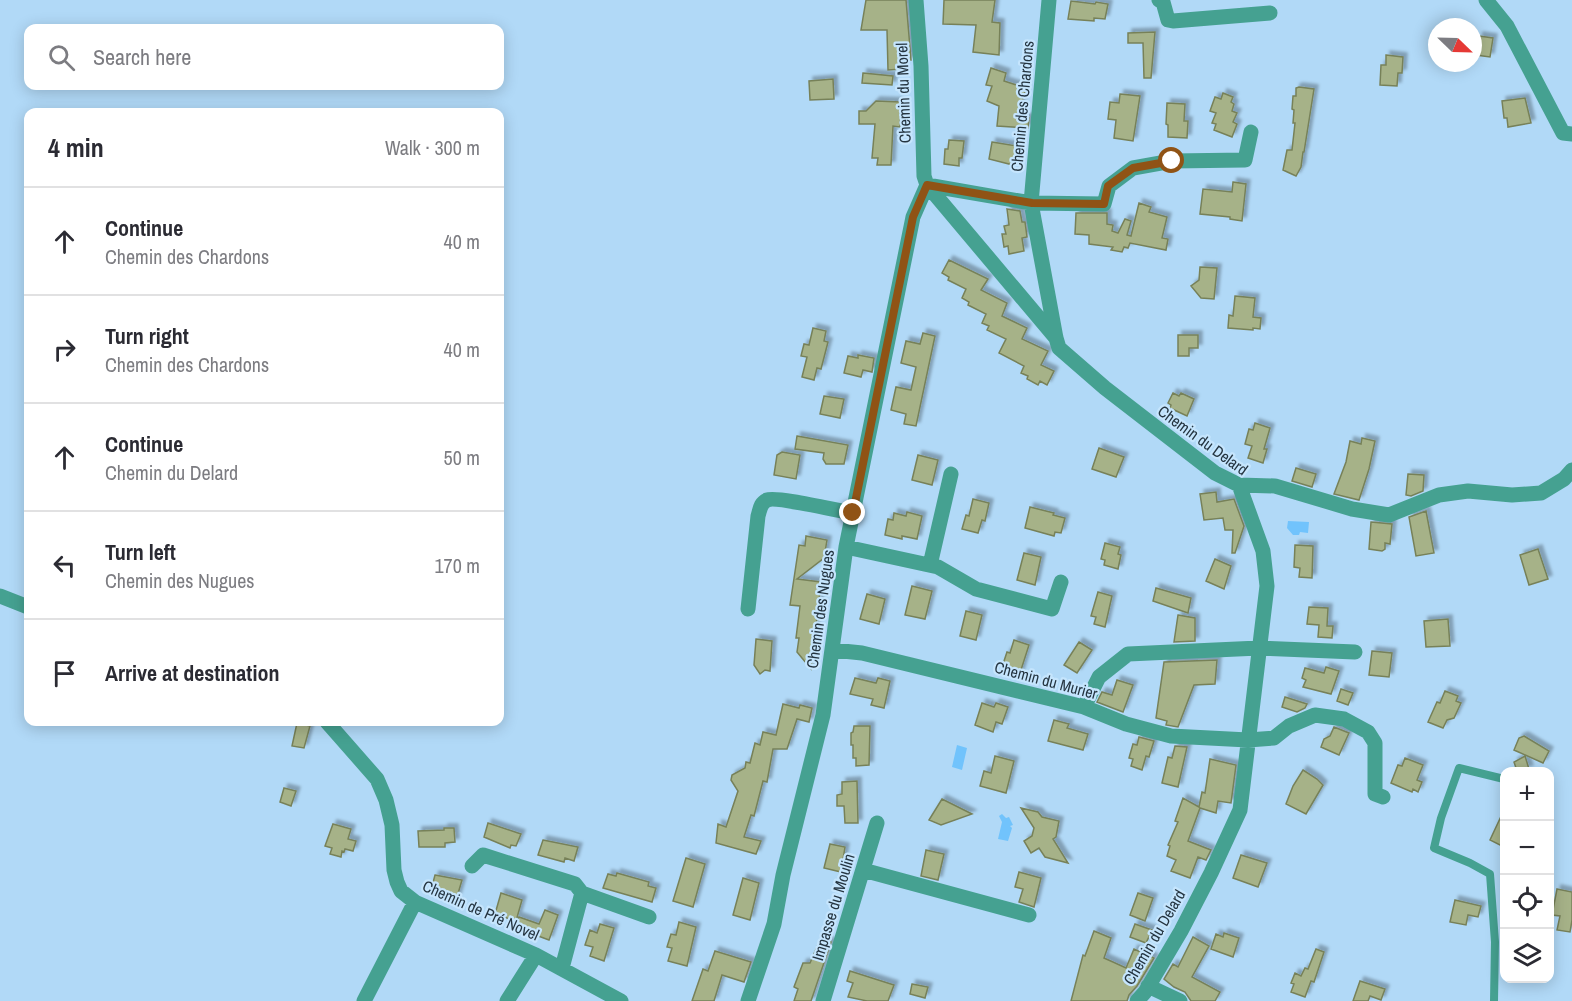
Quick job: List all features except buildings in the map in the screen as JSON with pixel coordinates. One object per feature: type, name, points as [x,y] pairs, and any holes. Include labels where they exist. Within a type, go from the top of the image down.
[{"type":"street","name":"Chemin du Morel","points":[[916,0],[921,66],[924,177],[927,185]]},
{"type":"street","name":"Chemin des Chardons","points":[[1032,203],[1049,0]]},
{"type":"street","points":[[1159,0],[1163,2],[1168,20],[1270,13]]},
{"type":"street","points":[[1486,0],[1507,26],[1567,134]]},
{"type":"street","points":[[927,185],[1032,203],[1104,204],[1108,186],[1133,168],[1172,161],[1245,160],[1251,132]]},
{"type":"street","points":[[927,185],[1056,338]]},
{"type":"street","name":"Chemin des Nugues","points":[[748,1001],[774,924],[783,875],[823,715],[846,547],[913,217],[927,185]]},
{"type":"street","name":"Chemin du Delard","points":[[1032,203],[1059,348],[1105,388],[1215,473],[1239,485],[1263,551],[1267,586],[1240,810],[1181,931],[1137,1001]]},
{"type":"street","points":[[1239,485],[1275,486],[1352,509],[1389,515],[1439,495],[1468,491],[1512,495],[1540,493],[1564,479],[1572,470]]},
{"type":"street","points":[[930,565],[951,474]]},
{"type":"street","points":[[748,609],[758,516],[762,503],[772,499],[853,513]]},
{"type":"street","points":[[846,547],[938,567],[976,589],[1052,609],[1061,582]]},
{"type":"street","points":[[0,596],[24,605]]},
{"type":"street","points":[[1084,707],[1099,677],[1128,654],[1259,648],[1355,652]]},
{"type":"street","name":"Chemin du Murier","points":[[833,650],[862,653],[1084,707],[1126,724],[1171,736],[1248,740],[1274,738],[1288,726],[1315,715],[1344,719],[1368,732],[1375,742],[1375,794],[1383,797]]},
{"type":"street","name":"Chemin de Pré Novel","points":[[331,726],[377,779],[386,800],[392,825],[397,882],[401,891],[415,902],[536,955],[621,1001]]},
{"type":"street","name":"Impasse du Moulin","points":[[823,1001],[878,823]]},
{"type":"street","points":[[472,866],[483,855],[575,884],[582,893],[649,917]]},
{"type":"street","points":[[863,870],[1029,915]]},
{"type":"street","points":[[562,968],[582,893]]},
{"type":"street","points":[[364,1001],[415,902]]},
{"type":"street","points":[[507,1001],[536,955]]},
{"type":"street","points":[[1148,986],[1180,1001]]},
{"type":"lane","points":[[1494,1001],[1495,942],[1490,874],[1434,848],[1441,818],[1459,768],[1500,777]]},
{"type":"water","points":[[1288,521],[1309,522],[1308,533],[1300,532],[1299,535],[1293,535],[1287,528]]},
{"type":"water","points":[[957,745],[967,748],[962,770],[952,767]]},
{"type":"water","points":[[1002,814],[1006,818],[1009,817],[1013,825],[1010,826],[1012,828],[1008,841],[998,839],[1002,822],[999,816]]},
{"type":"route","points":[[853,513],[913,217],[927,185],[1032,203],[1104,204],[1108,186],[1133,168],[1172,161]]}]
